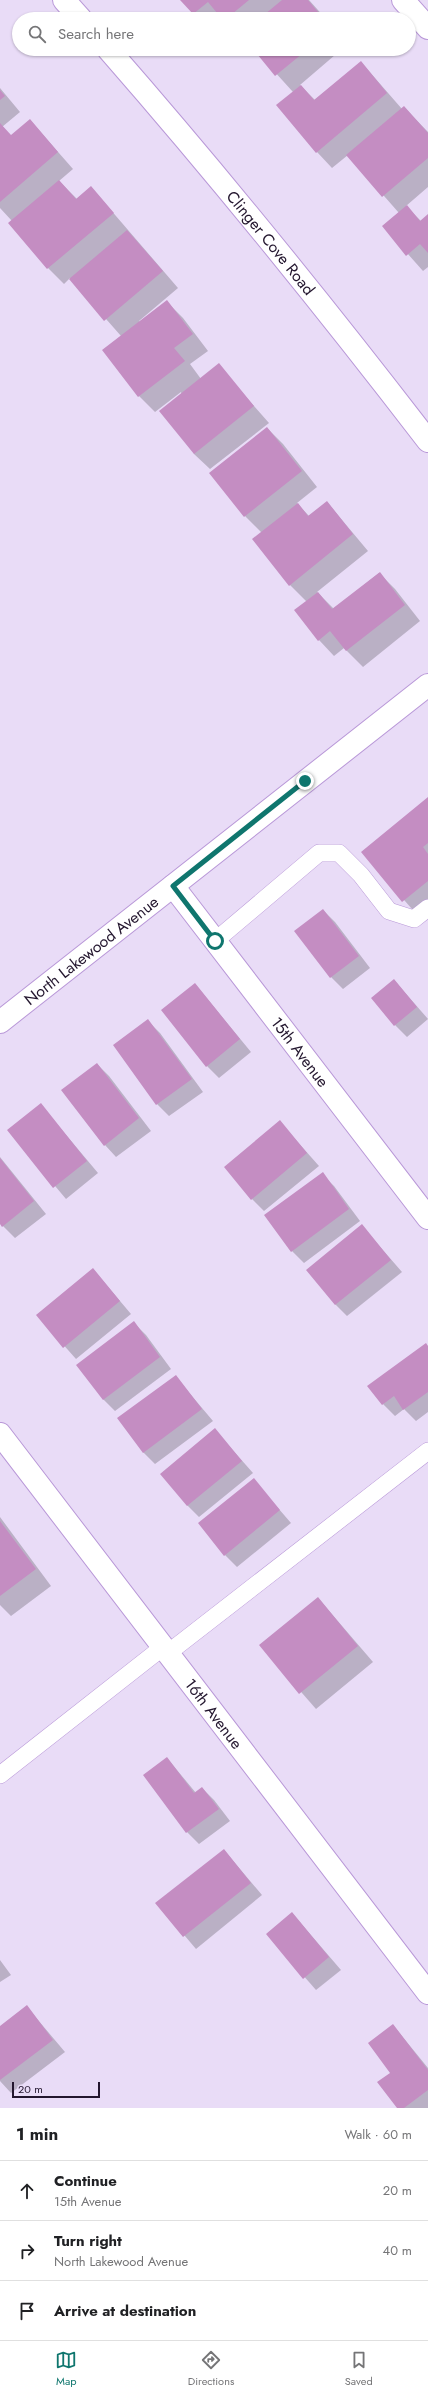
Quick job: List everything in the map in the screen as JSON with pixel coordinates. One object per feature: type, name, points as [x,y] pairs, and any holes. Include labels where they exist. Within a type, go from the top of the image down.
[{"type":"street","points":[[64,0],[75,12]]},
{"type":"street","points":[[403,0],[414,12]]},
{"type":"street","points":[[416,15],[428,28]]},
{"type":"street","name":"Clinger Cove Road","points":[[114,56],[195,148],[428,441]]},
{"type":"street","name":"North Lakewood Avenue","points":[[0,1022],[428,685]]},
{"type":"street","name":"15th Avenue","points":[[173,886],[428,1218]]},
{"type":"street","name":"16th Avenue","points":[[0,1434],[428,1993]]},
{"type":"lane","points":[[215,941],[319,853],[339,853],[361,875],[389,911],[414,919],[428,908]]},
{"type":"lane","points":[[0,1775],[428,1451]]},
{"type":"building","points":[[180,0],[249,0],[234,12],[216,12],[208,2],[196,12],[191,12]]},
{"type":"building","points":[[282,0],[308,0],[318,12],[267,12]]},
{"type":"building","points":[[259,56],[299,56],[275,76]]},
{"type":"building","points":[[361,61],[387,93],[316,153],[276,105],[301,85],[314,100]]},
{"type":"building","points":[[0,90],[5,96],[0,100]]},
{"type":"building","points":[[404,106],[428,133],[428,158],[382,197],[346,155]]},
{"type":"building","points":[[30,119],[58,152],[0,202],[0,123],[11,135]]},
{"type":"building","points":[[59,180],[76,199],[91,186],[114,213],[47,269],[8,223]]},
{"type":"building","points":[[407,205],[420,221],[428,214],[428,253],[420,244],[406,256],[382,226]]},
{"type":"building","points":[[127,230],[163,271],[104,321],[69,279]]},
{"type":"building","points":[[167,300],[193,334],[174,348],[185,361],[138,397],[102,350]]},
{"type":"building","points":[[219,363],[254,406],[194,454],[159,411]]},
{"type":"building","points":[[267,427],[302,471],[244,517],[209,473]]},
{"type":"building","points":[[327,501],[353,534],[289,586],[252,539],[298,503],[308,516]]},
{"type":"building","points":[[380,572],[405,605],[346,651],[330,631],[318,641],[294,610],[318,592],[332,609]]},
{"type":"building","points":[[428,797],[428,843],[423,847],[428,854],[428,881],[402,902],[361,852]]},
{"type":"building","points":[[323,909],[359,956],[330,978],[294,931]]},
{"type":"building","points":[[394,979],[417,1007],[394,1026],[371,998]]},
{"type":"building","points":[[195,983],[240,1039],[206,1067],[161,1010]]},
{"type":"building","points":[[148,1019],[192,1079],[156,1105],[113,1045]]},
{"type":"building","points":[[97,1063],[139,1118],[104,1146],[61,1090]]},
{"type":"building","points":[[41,1103],[87,1161],[53,1188],[7,1130]]},
{"type":"building","points":[[280,1120],[307,1153],[251,1200],[224,1167]]},
{"type":"building","points":[[0,1158],[34,1201],[2,1227],[0,1224]]},
{"type":"building","points":[[323,1172],[349,1209],[291,1252],[264,1215]]},
{"type":"building","points":[[362,1224],[391,1260],[335,1305],[306,1270]]},
{"type":"building","points":[[93,1268],[120,1301],[63,1348],[36,1315]]},
{"type":"building","points":[[134,1321],[160,1357],[103,1400],[76,1365]]},
{"type":"building","points":[[426,1343],[428,1346],[428,1392],[403,1410],[394,1396],[382,1405],[367,1386]]},
{"type":"building","points":[[176,1375],[202,1409],[143,1453],[117,1418]]},
{"type":"building","points":[[215,1428],[242,1461],[187,1506],[160,1474]]},
{"type":"building","points":[[254,1478],[280,1510],[224,1556],[198,1523]]},
{"type":"building","points":[[0,1521],[36,1569],[0,1596]]},
{"type":"building","points":[[318,1597],[358,1646],[299,1694],[259,1645]]},
{"type":"building","points":[[167,1757],[194,1793],[202,1787],[219,1809],[186,1833],[143,1775]]},
{"type":"building","points":[[224,1849],[251,1883],[183,1937],[155,1903]]},
{"type":"building","points":[[292,1912],[329,1957],[303,1979],[266,1934]]},
{"type":"building","points":[[27,2005],[53,2040],[0,2080],[0,2026]]},
{"type":"building","points":[[393,2024],[428,2070],[428,2090],[404,2108],[397,2108],[377,2082],[390,2073],[368,2043]]},
{"type":"route","points":[[215,941],[173,886],[305,781]]}]
